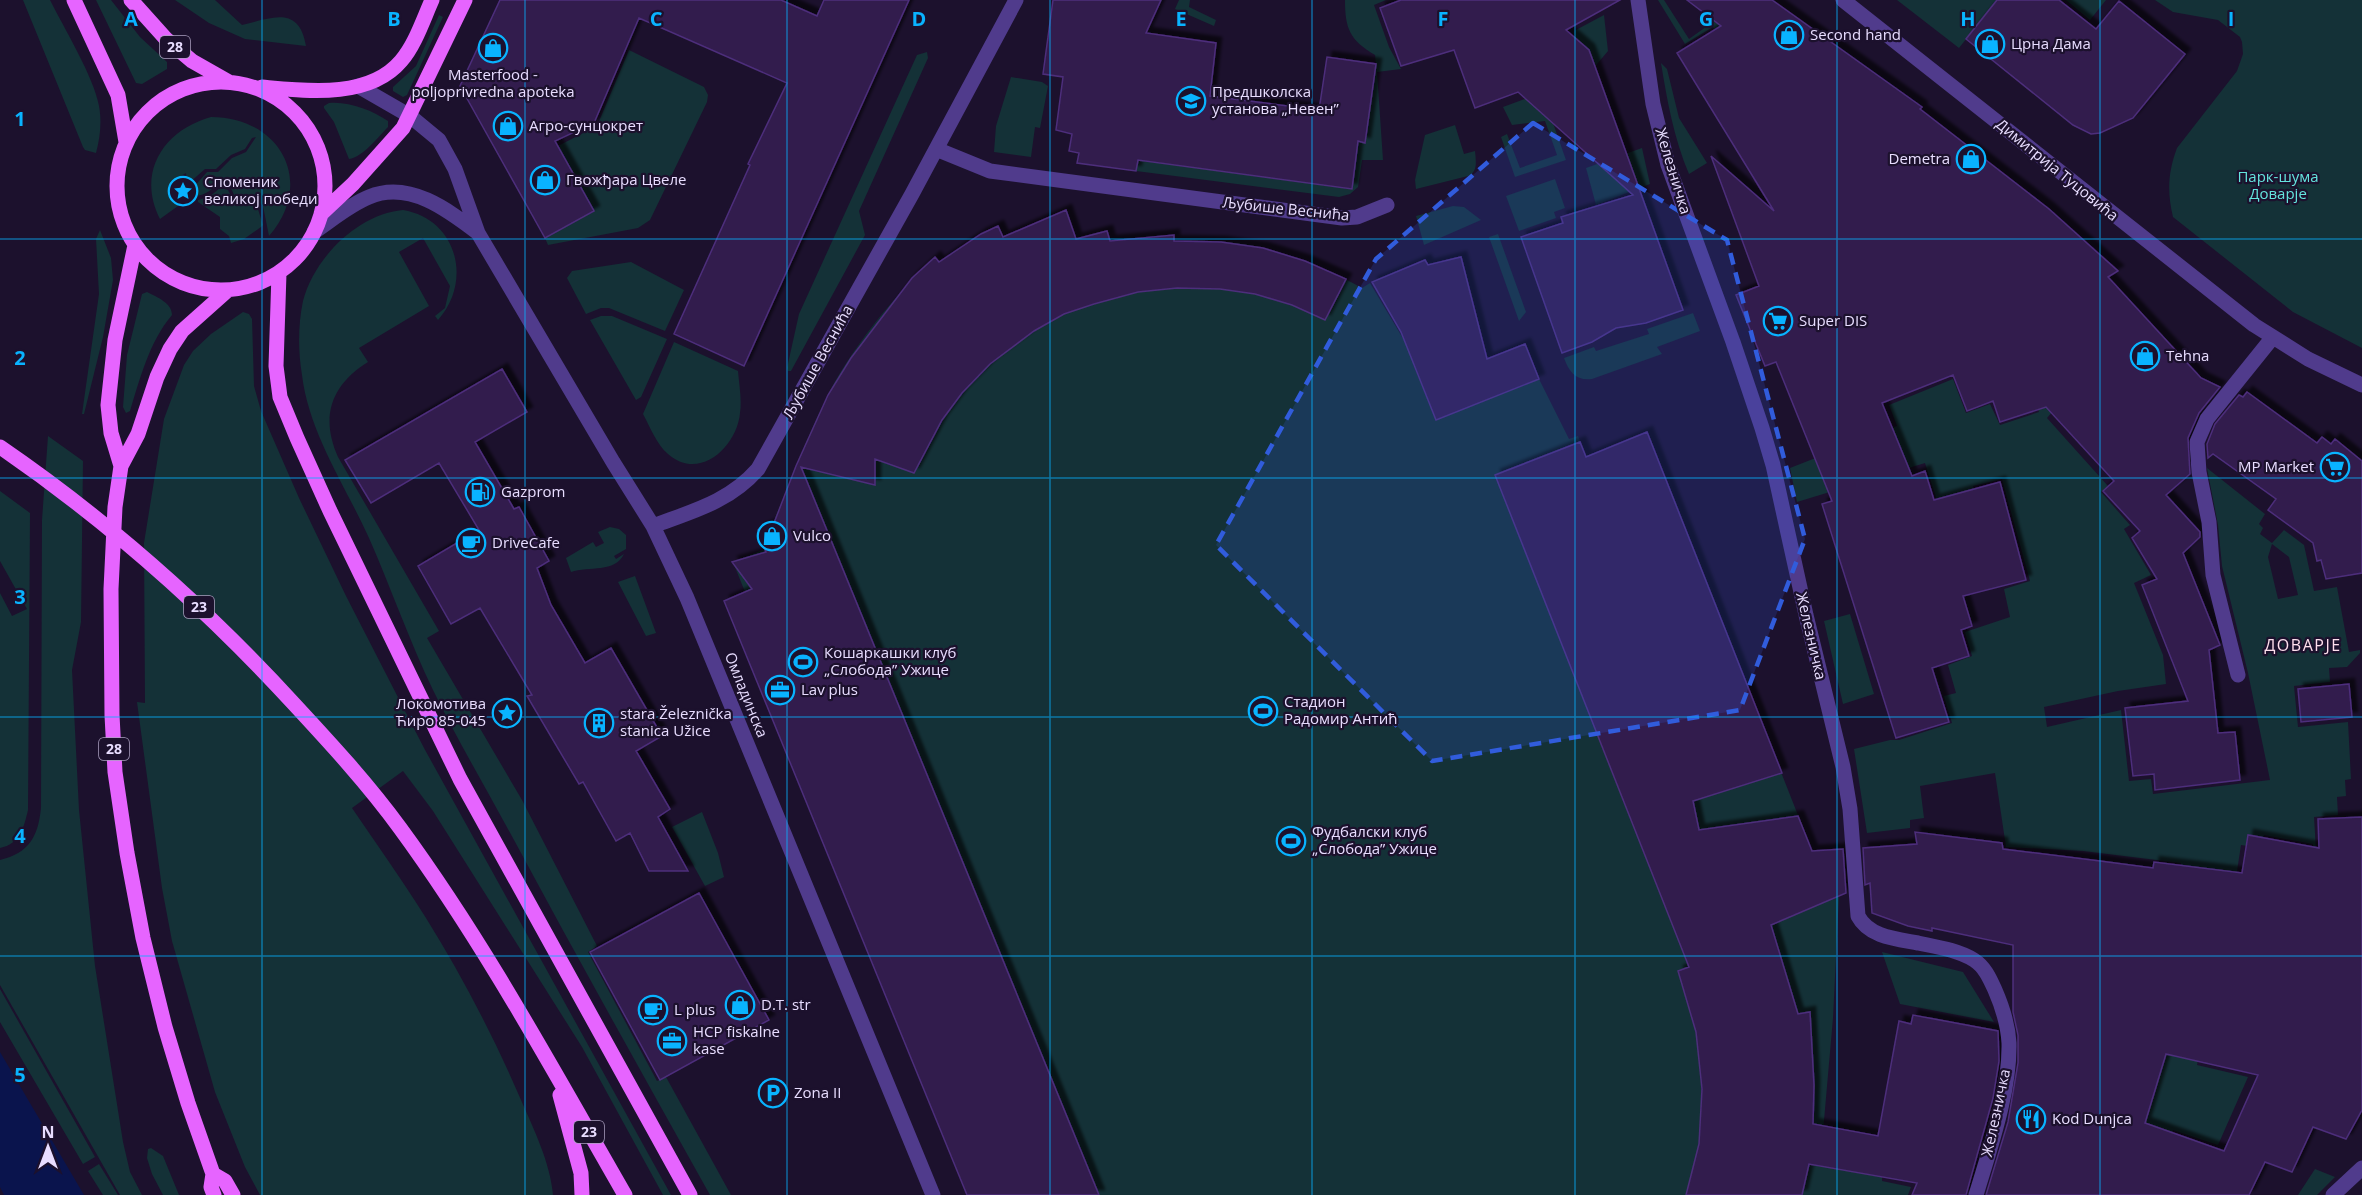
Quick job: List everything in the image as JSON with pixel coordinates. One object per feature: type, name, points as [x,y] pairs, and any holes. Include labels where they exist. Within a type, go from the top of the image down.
[{"type":"main road","points":[[74,0],[118,95],[126,142]]},
{"type":"main road","name":"28","points":[[130,0],[166,39],[192,61],[229,82]]},
{"type":"main road","points":[[247,86],[310,90],[358,86],[380,78],[402,60],[432,0]]},
{"type":"main road","points":[[321,214],[396,137],[410,116],[465,0]]},
{"type":"main road","points":[[229,82],[267,92],[293,110],[312,136],[323,165],[324,197],[314,232],[299,254],[279,273],[246,287],[210,290],[176,280],[146,260],[135,245],[119,213],[117,177],[126,142],[147,112],[176,92],[193,86],[229,82]]},
{"type":"main road","name":"28","points":[[121,466],[111,433],[108,405],[116,340],[135,245]]},
{"type":"main road","points":[[279,273],[276,366],[280,397],[297,438],[397,652],[460,778],[690,1195]]},
{"type":"main road","name":"28","points":[[228,290],[182,331],[170,349],[157,376],[138,434],[121,466],[115,516],[111,589],[112,715],[117,783],[143,938],[162,1016],[188,1103],[213,1174],[225,1181],[233,1195]]},
{"type":"main road","name":"23","points":[[0,447],[95,516],[148,559],[201,608],[261,668],[373,793],[469,929],[508,989],[625,1195]]},
{"type":"main road","points":[[553,1069],[571,1130],[582,1195]]},
{"type":"main road","points":[[213,1174],[211,1187],[214,1195]]},
{"type":"street","name":"Љубише Веснића","points":[[653,526],[724,499],[747,482],[758,469],[1016,0]]},
{"type":"street","name":"Железничка","points":[[1638,0],[1653,104],[1668,165],[1737,353],[1773,465],[1843,767],[1850,809],[1858,915],[1864,926],[1873,932],[1943,948],[1977,962],[1989,976],[2002,1008],[2009,1041],[2005,1086],[1976,1195]]},
{"type":"street","name":"Димитрија Туцовића","points":[[1843,0],[2171,260],[2273,337],[2308,360],[2362,386]]},
{"type":"street","name":"Омладинска","points":[[358,86],[431,131],[444,148],[455,169],[478,233],[653,526],[687,598],[933,1195]]},
{"type":"street","name":"Љубише Веснића","points":[[936,149],[990,171],[1342,218],[1357,217],[1387,205]]},
{"type":"street","name":"Омладинска","points":[[314,232],[354,204],[371,196],[388,193],[425,199],[441,206],[478,233]]},
{"type":"street","points":[[2238,675],[2213,575],[2209,522],[2196,447],[2199,433],[2207,419],[2273,337]]},
{"type":"street","points":[[2333,1195],[2362,1168]]},
{"type":"highlighted area","points":[[1533,123],[1727,240],[1805,539],[1740,710],[1432,761],[1216,545],[1376,259]]},
{"type":"green space","points":[[23,0],[50,0],[85,67],[96,94],[100,112],[99,142],[96,153],[85,150],[83,147]]},
{"type":"green space","points":[[96,0],[111,0],[140,37],[167,62],[167,69],[142,84],[136,83]]},
{"type":"green space","points":[[175,0],[215,0],[242,25],[274,18],[291,19],[302,33],[306,46],[245,39],[209,23]]},
{"type":"green space","points":[[1179,0],[1190,0],[1189,7],[1216,20],[1214,26],[1175,9]]},
{"type":"green space","points":[[1345,0],[1386,0],[1374,5],[1389,47],[1401,69],[1377,72],[1383,160],[1362,160],[1358,187],[1350,194],[1339,197],[1136,171],[1138,160],[1351,189],[1358,141],[1365,142],[1376,64],[1375,55],[1360,44],[1351,33],[1346,19]]},
{"type":"green space","points":[[1658,0],[1664,0],[1689,39],[1720,17],[1747,82],[1713,27],[1685,44]]},
{"type":"green space","points":[[1897,0],[1997,0],[1959,48]]},
{"type":"green space","points":[[2066,0],[2106,0],[2090,20]]},
{"type":"green space","name":"Парк-шума Доварје","points":[[2155,0],[2362,0],[2362,348],[2293,312],[2173,217],[2169,182],[2177,148],[2237,71],[2243,54],[2240,37],[2218,20],[2173,12]]},
{"type":"green space","points":[[439,15],[443,17],[407,95],[403,97],[393,91],[393,87],[416,66]]},
{"type":"green space","points":[[1604,15],[1608,51],[1560,108],[1553,123],[1566,160],[1515,177],[1501,137],[1507,134],[1520,168],[1557,155],[1545,121],[1512,125],[1503,107],[1544,92],[1579,74],[1574,31]]},
{"type":"green space","points":[[629,50],[704,87],[708,95],[707,102],[650,220],[638,228],[548,245],[545,238],[594,211],[558,146],[597,126]]},
{"type":"green space","points":[[927,52],[928,58],[859,211],[865,235],[791,371],[788,371],[799,314],[917,55]]},
{"type":"green space","points":[[1661,63],[1667,69],[1679,118],[1707,163],[1689,174],[1675,133]]},
{"type":"green space","points":[[1011,77],[1042,82],[1048,86],[1040,128],[1035,127],[1031,157],[994,152],[996,126]]},
{"type":"green space","points":[[329,103],[344,103],[375,113],[388,121],[388,127],[365,151],[349,159],[334,122],[324,108]]},
{"type":"green space","points":[[211,117],[235,120],[256,128],[272,140],[283,156],[289,175],[289,195],[283,215],[269,236],[263,206],[254,197],[235,197],[230,186],[225,183],[195,196],[193,188],[207,172],[218,172],[232,158],[246,152],[256,137],[252,138],[245,149],[231,155],[216,169],[205,169],[189,183],[187,183],[186,173],[179,177],[177,201],[183,202],[183,205],[160,219],[153,202],[151,185],[153,170],[159,155],[180,132],[194,123]]},
{"type":"green space","points":[[1455,125],[1464,154],[1475,151],[1476,166],[1473,172],[1468,176],[1416,189],[1415,180],[1425,135]]},
{"type":"green space","points":[[1642,148],[1650,184],[1596,205],[1586,168]]},
{"type":"green space","points":[[1555,179],[1565,208],[1554,212],[1556,218],[1519,231],[1506,196]]},
{"type":"green space","points":[[220,188],[228,190],[233,200],[250,200],[256,203],[263,225],[244,239],[231,243],[229,236],[220,229],[220,217],[198,202]]},
{"type":"green space","points":[[1453,206],[1464,207],[1481,220],[1424,245],[1416,216]]},
{"type":"green space","points":[[403,210],[421,216],[436,226],[447,238],[454,254],[457,270],[455,288],[449,304],[438,320],[435,316],[445,308],[450,286],[423,238],[399,252],[429,306],[359,348],[368,362],[345,381],[332,403],[330,429],[333,442],[338,457],[439,631],[427,638],[522,800],[597,946],[588,952],[657,1081],[666,1077],[731,1195],[710,1195],[462,747],[424,671],[369,538],[329,458],[312,417],[306,396],[299,347],[301,310],[309,285],[328,254],[354,229],[386,213]]},
{"type":"green space","name":"Стадион Радомир Антић","points":[[1070,222],[1077,239],[1107,231],[1111,243],[1187,240],[1244,244],[1302,260],[1362,288],[1370,283],[1417,362],[1413,364],[1436,420],[1539,379],[1569,439],[1578,436],[1586,456],[1647,432],[1831,899],[1839,896],[1833,1018],[1820,1166],[1882,1177],[1882,1181],[1911,1187],[1908,1195],[968,1195],[724,601],[745,592],[733,562],[765,549],[758,530],[773,523],[835,381],[874,324],[905,287],[935,257],[939,262],[998,226],[1003,237]]},
{"type":"green space","points":[[100,230],[111,258],[113,280],[103,337],[84,414],[82,414],[99,294],[96,239]]},
{"type":"green space","points":[[1498,234],[1526,312],[1519,321],[1489,237]]},
{"type":"green space","points":[[631,262],[684,290],[665,331],[609,308],[601,308],[586,314],[567,278],[572,271]]},
{"type":"green space","points":[[147,292],[167,304],[172,315],[151,349],[130,411],[126,413],[123,407],[127,355],[142,294]]},
{"type":"green space","points":[[243,312],[249,314],[252,319],[254,386],[261,411],[346,596],[424,748],[671,1195],[663,1195],[582,1047],[433,811],[403,771],[352,808],[426,918],[477,1007],[536,1135],[549,1170],[553,1195],[260,1195],[245,1167],[215,1092],[172,941],[162,888],[137,702],[145,703],[144,543],[164,419],[184,365],[193,351],[211,334]]},
{"type":"green space","points":[[1693,313],[1700,331],[1657,347],[1662,354],[1592,379],[1577,377],[1564,358],[1594,347],[1596,351],[1649,334],[1647,329]]},
{"type":"green space","points":[[601,316],[612,316],[667,339],[641,397],[636,400],[590,320]]},
{"type":"green space","points":[[674,342],[738,371],[741,402],[737,425],[724,448],[704,462],[692,464],[680,462],[668,454],[657,441],[643,414]]},
{"type":"green space","points":[[1953,379],[1966,413],[1990,404],[2000,425],[2039,412],[2030,382],[2053,411],[2047,418],[2108,486],[2101,492],[2130,525],[2124,529],[2151,575],[2134,583],[2163,655],[2166,684],[2118,691],[2044,707],[2047,727],[2121,710],[2129,781],[2151,779],[2153,794],[2270,780],[2248,673],[2222,566],[2218,525],[2207,468],[2265,514],[2259,524],[2263,528],[2260,534],[2272,543],[2284,530],[2304,545],[2314,591],[2337,587],[2349,652],[2360,650],[2360,653],[2347,667],[2329,668],[2330,682],[2294,686],[2298,727],[2348,722],[2351,779],[2345,780],[2346,796],[2337,797],[2338,815],[2314,817],[2316,850],[2310,866],[2313,844],[2264,835],[2261,848],[2241,845],[2232,904],[2197,1065],[2248,1077],[2218,1145],[2173,1130],[2164,1152],[2137,1144],[2181,863],[2083,851],[2006,847],[1995,773],[1920,786],[1924,818],[1910,820],[1910,828],[1867,833],[1854,749],[1899,740],[1952,723],[1944,696],[1956,693],[1948,665],[1972,656],[1965,632],[2010,617],[2004,589],[2030,581],[2002,479],[1973,486],[1998,582],[1948,534],[1925,463],[1797,502],[1790,468],[1897,426],[1889,405]],"holes":[[[2272,544],[2289,557],[2298,595],[2278,599],[2268,557]]]},
{"type":"green space","points":[[48,436],[83,461],[81,622],[72,670],[79,810],[95,966],[123,1142],[130,1172],[142,1195],[120,1195],[0,985],[0,860],[18,853],[30,842],[40,818],[41,808],[42,520]]},
{"type":"green space","points":[[0,491],[30,513],[28,810],[17,839],[0,848],[0,593],[12,616],[27,609],[0,561]]},
{"type":"green space","points":[[610,527],[619,529],[626,535],[626,549],[614,556],[616,559],[624,554],[620,560],[601,568],[571,572],[566,558],[593,542],[596,547],[604,543],[598,532]]},
{"type":"green space","points":[[635,576],[656,633],[646,636],[618,582]]},
{"type":"green space","points":[[1850,614],[1874,694],[1843,704],[1824,621]]},
{"type":"green space","points":[[702,812],[718,853],[724,877],[705,886],[672,827]]},
{"type":"green space","points":[[1882,952],[1963,972],[1994,1022],[1900,1004]]},
{"type":"green space","points":[[0,989],[95,1157],[83,1164],[0,1022]]},
{"type":"green space","points":[[151,1148],[163,1156],[179,1195],[163,1195],[147,1158],[148,1149]]},
{"type":"green space","points":[[99,1164],[118,1195],[103,1195],[88,1171]]},
{"type":"green space","points":[[2315,1169],[2335,1177],[2317,1195],[2298,1195]]},
{"type":"shaded area","points":[[0,1052],[84,1195],[4,1195],[0,1187]]},
{"type":"building","points":[[500,0],[781,0],[817,16],[824,0],[909,0],[744,366],[674,334],[750,165],[748,164],[787,83],[639,18],[594,123],[555,141],[594,211],[545,238],[460,86]]},
{"type":"building","points":[[1053,0],[1161,0],[1146,33],[1216,43],[1210,96],[1319,110],[1327,57],[1376,64],[1365,143],[1358,141],[1352,189],[1138,160],[1136,171],[1077,163],[1079,153],[1069,151],[1072,134],[1056,130],[1063,77],[1043,74]]},
{"type":"building","points":[[1401,0],[1620,0],[1566,30],[1589,50],[1683,310],[1646,323],[1616,328],[1592,342],[1562,353],[1521,237],[1563,223],[1561,217],[1633,195],[1518,92],[1475,108],[1454,50],[1401,66],[1380,8]]},
{"type":"building","points":[[1687,0],[1772,0],[1922,107],[1920,109],[2049,209],[2118,271],[2108,277],[2201,378],[2220,387],[2199,413],[2188,438],[2190,474],[2166,495],[2200,532],[2200,537],[2183,553],[2220,645],[2209,650],[2218,733],[2235,732],[2240,780],[2155,790],[2154,774],[2133,776],[2125,708],[2188,701],[2142,585],[2157,579],[2132,538],[2140,531],[2103,491],[2114,481],[2046,407],[2000,422],[1993,401],[1967,411],[1953,375],[1882,403],[1912,476],[1925,471],[1934,500],[2000,482],[2026,580],[1963,596],[1972,626],[1961,630],[1969,656],[1932,668],[1949,722],[1896,738],[1822,504],[1832,501],[1776,362],[1765,366],[1736,295],[1759,286],[1711,156],[1774,211],[1677,53],[1721,26]]},
{"type":"building","points":[[1997,0],[2059,0],[2096,29],[2119,1],[2185,54],[2133,118],[2100,133],[2091,134],[2073,125],[1966,39]]},
{"type":"building","points":[[1066,210],[1076,239],[1107,231],[1110,241],[1174,235],[1174,241],[1221,242],[1263,248],[1305,261],[1346,279],[1325,320],[1292,305],[1255,294],[1220,289],[1177,288],[1138,292],[1064,314],[1034,331],[990,364],[962,393],[942,420],[914,473],[875,459],[875,485],[801,467],[1099,1195],[967,1195],[724,601],[752,589],[732,562],[766,552],[758,530],[774,523],[796,466],[828,395],[851,358],[912,278],[935,257],[939,262],[981,234],[998,226],[1003,237]]},
{"type":"building","points":[[1461,257],[1487,359],[1525,344],[1539,379],[1436,420],[1401,332],[1372,282],[1425,260],[1428,265]]},
{"type":"building","points":[[502,369],[527,412],[475,442],[514,509],[519,507],[549,561],[537,568],[551,605],[585,663],[611,648],[662,736],[636,751],[670,809],[658,817],[688,871],[649,871],[630,833],[616,841],[583,782],[579,784],[527,696],[532,695],[480,608],[451,624],[418,566],[479,530],[439,463],[371,503],[345,460]]},
{"type":"building","points":[[2247,392],[2317,443],[2322,437],[2331,444],[2335,439],[2362,461],[2362,573],[2326,579],[2321,560],[2317,561],[2313,543],[2268,510],[2276,499],[2213,454],[2208,458],[2207,444],[2215,424],[2239,395],[2243,397]]},
{"type":"building","points":[[1647,432],[1782,773],[1693,801],[1699,830],[1798,816],[1812,851],[1843,849],[1846,893],[1771,925],[1798,1014],[1810,1012],[1814,1085],[1813,1124],[1878,1136],[1899,1021],[1911,1024],[1913,1015],[1998,1031],[1999,1061],[1993,1098],[1966,1195],[1912,1195],[1917,1183],[1809,1164],[1802,1195],[1686,1195],[1699,1144],[1702,1089],[1696,1032],[1678,971],[1689,967],[1495,475],[1580,442],[1586,457]]},
{"type":"building","points":[[2349,684],[2352,717],[2301,722],[2298,689]]},
{"type":"building","points":[[2362,817],[2362,1110],[2346,1139],[2313,1127],[2292,1172],[2265,1162],[2249,1195],[1986,1195],[2008,1122],[2018,1063],[2018,1035],[2013,1012],[2013,945],[1932,928],[1932,931],[1908,926],[1872,913],[1870,883],[1865,885],[1863,848],[1917,844],[1915,832],[2002,843],[2003,849],[2153,868],[2154,862],[2242,873],[2248,835],[2319,848],[2318,819]],"holes":[[[2166,1054],[2258,1075],[2224,1151],[2145,1123]]]},
{"type":"building","points":[[699,893],[769,1020],[660,1080],[590,952]]},
{"type":"place","name":"Second hand","points":[[1789,35]]},
{"type":"place","name":"Црна Дама","points":[[1990,44]]},
{"type":"place","name":"Masterfood - poljoprivredna apoteka","points":[[493,48]]},
{"type":"place","name":"Предшколска установа „Невен”","points":[[1191,101]]},
{"type":"place","name":"Агро-сунцокрет","points":[[508,126]]},
{"type":"place","name":"Demetra","points":[[1971,159]]},
{"type":"place","name":"Гвожђара Цвеле","points":[[545,180]]},
{"type":"place","name":"Споменик великој победи","points":[[183,191]]},
{"type":"place","name":"Super DIS","points":[[1778,321]]},
{"type":"place","name":"Tehna","points":[[2145,356]]},
{"type":"place","name":"MP Market","points":[[2335,467]]},
{"type":"place","name":"Gazprom","points":[[480,492]]},
{"type":"place","name":"Vulco","points":[[772,536]]},
{"type":"place","name":"DriveCafe","points":[[471,543]]},
{"type":"place","name":"Кошаркашки клуб „Слобода” Ужице","points":[[803,662]]},
{"type":"place","name":"Lav plus","points":[[780,690]]},
{"type":"place","name":"Стадион Радомир Антић","points":[[1263,711]]},
{"type":"place","name":"Локомотива Ћиро 85-045","points":[[507,713]]},
{"type":"place","name":"stara Železnička stanica Užice","points":[[599,723]]},
{"type":"place","name":"Фудбалски клуб „Слобода” Ужице","points":[[1291,841]]},
{"type":"place","name":"D.T. str","points":[[740,1005]]},
{"type":"place","name":"L plus","points":[[653,1010]]},
{"type":"place","name":"HCP fiskalne kase","points":[[672,1041]]},
{"type":"place","name":"Zona II","points":[[773,1093]]},
{"type":"place","name":"Kod Dunjca","points":[[2031,1119]]},
{"type":"district","name":"ДОВАРЈЕ","points":[[2303,645]]}]
